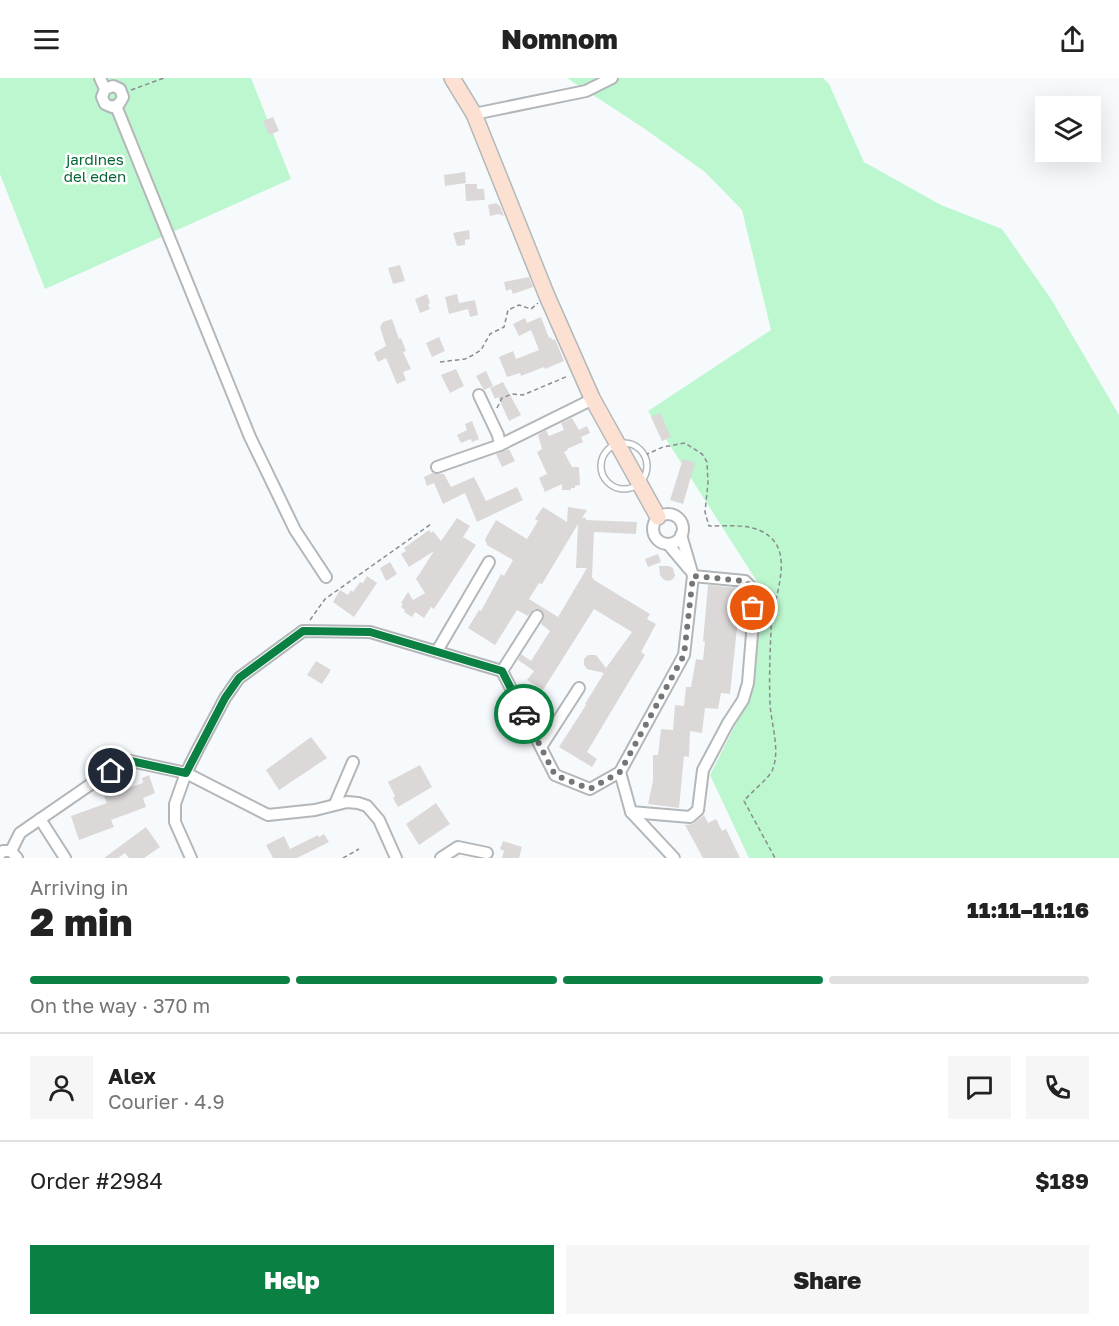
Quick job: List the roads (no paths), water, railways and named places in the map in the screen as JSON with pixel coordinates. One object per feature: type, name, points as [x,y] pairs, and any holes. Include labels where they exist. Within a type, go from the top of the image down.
[{"type":"street","points":[[100,78],[112,87],[122,100],[116,106],[109,106],[103,100],[103,93],[112,87]]},
{"type":"street","points":[[452,78],[474,114],[547,296],[593,399],[658,518]]},
{"type":"street","points":[[474,114],[586,91],[612,78]]},
{"type":"street","points":[[116,106],[250,437],[295,530],[326,577]]},
{"type":"street","points":[[479,395],[492,421],[500,445]]},
{"type":"street","points":[[437,466],[500,445],[593,399]]},
{"type":"street","points":[[191,858],[175,822],[175,804],[186,773],[225,698],[239,678],[303,631],[370,632],[502,671],[555,775],[590,789],[620,772],[684,655],[692,574],[681,535],[682,526],[675,516],[666,514],[658,518],[653,525],[654,534],[659,541],[668,544],[676,542],[681,535]]},
{"type":"street","points":[[631,812],[690,817],[698,810],[703,770],[743,700],[750,661],[754,590],[745,581],[692,574],[668,544]]},
{"type":"street","points":[[437,651],[489,562]]},
{"type":"street","points":[[502,671],[537,616]]},
{"type":"street","points":[[541,747],[579,688]]},
{"type":"street","points":[[9,854],[20,833],[126,760],[186,773],[268,815],[315,810],[335,804],[358,803],[367,806],[379,820],[396,858]]},
{"type":"street","points":[[335,804],[353,762]]},
{"type":"street","points":[[620,772],[631,812],[674,858]]},
{"type":"street","points":[[40,819],[65,858]]},
{"type":"street","points":[[441,858],[458,847],[487,853]]},
{"type":"lane","points":[[628,443],[645,455],[647,470],[645,476],[635,487],[619,489],[606,480],[601,465],[603,458],[607,451],[618,445],[628,443]]},
{"type":"park label","name":"jardines del eden","points":[[95,168]]}]
